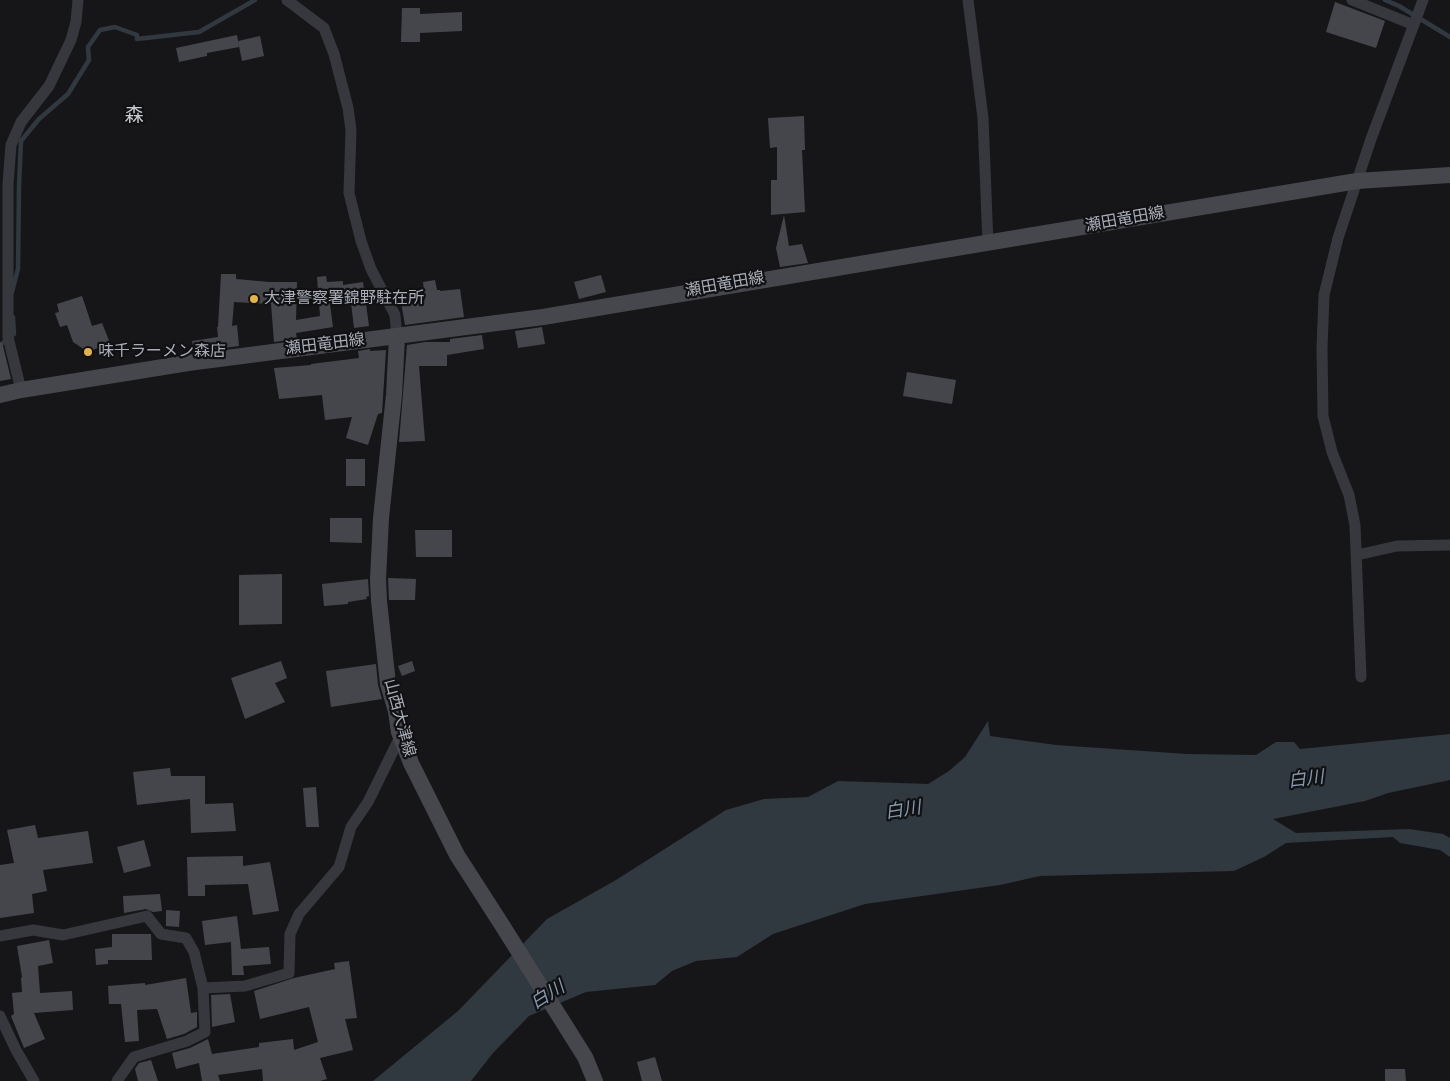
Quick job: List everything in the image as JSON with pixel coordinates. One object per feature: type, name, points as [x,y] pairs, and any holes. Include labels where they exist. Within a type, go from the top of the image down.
[{"type":"main road","name":"瀬田竜田線","points":[[0,395],[188,363],[543,317],[809,271],[988,244],[1357,181],[1450,174]]},
{"type":"main road","name":"山西大津線","points":[[397,337],[394,394],[381,518],[378,579],[388,684],[400,732],[411,763],[456,856],[585,1056],[595,1081]]},
{"type":"street","points":[[21,390],[8,337],[4,174],[11,145],[21,122],[49,86],[71,40],[76,22],[78,0]]},
{"type":"street","points":[[287,0],[324,28],[334,54],[348,108],[351,130],[349,193],[361,241],[371,269],[395,315],[397,337]]},
{"type":"street","points":[[968,0],[983,118],[988,244]]},
{"type":"street","points":[[1352,0],[1414,24]]},
{"type":"street","points":[[1361,677],[1355,524],[1349,495],[1332,452],[1323,416],[1322,348],[1324,294],[1338,238],[1357,181],[1422,4]]},
{"type":"street","points":[[1357,555],[1397,546],[1450,545]]},
{"type":"street","points":[[203,988],[244,986],[289,973],[290,934],[299,914],[340,867],[351,826],[368,802],[399,739],[400,732]]},
{"type":"street","points":[[0,936],[32,930],[63,935],[147,916],[161,934],[186,938],[194,952],[203,988],[205,1032],[187,1041],[134,1056],[117,1081]]},
{"type":"street","points":[[0,1016],[16,1050],[34,1081]]},
{"type":"water","name":"白川","points":[[988,721],[990,736],[1056,745],[1187,754],[1256,755],[1276,742],[1294,742],[1300,749],[1450,734],[1450,780],[1388,793],[1365,801],[1273,819],[1296,833],[1409,829],[1443,834],[1450,838],[1450,857],[1440,850],[1400,843],[1393,837],[1286,843],[1264,857],[1234,871],[1040,876],[1000,885],[865,904],[773,934],[737,957],[696,961],[672,971],[655,985],[586,992],[529,1016],[493,1053],[471,1081],[373,1081],[458,1011],[547,919],[616,880],[726,810],[764,799],[808,797],[838,781],[928,784],[949,771],[965,757]]},
{"type":"building","points":[[1335,2],[1385,21],[1376,48],[1326,32]]},
{"type":"building","points":[[402,8],[420,8],[420,14],[462,12],[462,31],[420,33],[420,42],[401,42]]},
{"type":"building","points":[[237,35],[239,47],[207,53],[207,56],[179,62],[176,48]]},
{"type":"building","points":[[260,36],[264,56],[242,61],[238,41]]},
{"type":"building","points":[[804,116],[805,150],[802,150],[805,212],[771,215],[771,180],[777,180],[777,147],[770,148],[768,118]]},
{"type":"building","points":[[784,215],[789,246],[802,244],[808,263],[780,267],[776,248]]},
{"type":"building","points":[[221,274],[236,274],[236,279],[297,282],[296,320],[320,316],[317,277],[326,276],[327,282],[343,281],[343,285],[363,282],[369,326],[354,328],[351,303],[330,304],[333,327],[296,333],[297,339],[274,342],[271,304],[234,302],[232,326],[237,325],[239,346],[194,352],[192,341],[218,337]]},
{"type":"building","points":[[601,275],[606,292],[579,299],[574,282]]},
{"type":"building","points":[[435,280],[437,290],[460,289],[464,317],[405,325],[401,303],[425,300],[423,282]]},
{"type":"building","points":[[82,296],[92,326],[102,323],[110,343],[88,352],[73,342],[67,325],[60,327],[55,313],[59,312],[57,304]]},
{"type":"building","points":[[542,327],[545,344],[518,348],[515,331]]},
{"type":"building","points":[[482,335],[484,349],[447,355],[447,366],[419,366],[425,441],[399,442],[407,345],[425,342],[450,342],[450,339]]},
{"type":"building","points":[[2,342],[11,379],[0,381],[0,343]]},
{"type":"building","points":[[370,349],[370,351],[386,350],[382,413],[378,414],[368,445],[346,438],[352,417],[325,420],[322,395],[279,399],[274,368],[359,358],[358,351]]},
{"type":"building","points":[[907,372],[956,380],[952,404],[903,396]]},
{"type":"building","points":[[346,459],[365,459],[365,486],[346,486]]},
{"type":"building","points":[[330,518],[362,518],[362,543],[330,542]]},
{"type":"building","points":[[415,530],[452,530],[452,557],[416,557]]},
{"type":"building","points":[[282,574],[282,624],[239,625],[239,575]]},
{"type":"building","points":[[388,578],[416,579],[415,600],[389,600]]},
{"type":"building","points":[[368,579],[369,596],[366,597],[367,599],[348,602],[348,604],[324,606],[322,584]]},
{"type":"building","points":[[281,661],[287,678],[275,683],[285,702],[245,719],[231,678]]},
{"type":"building","points":[[412,661],[415,671],[402,676],[398,666]]},
{"type":"building","points":[[376,664],[378,685],[382,699],[331,707],[326,671]]},
{"type":"building","points":[[170,768],[171,776],[205,776],[205,804],[233,803],[236,831],[191,833],[190,799],[137,805],[133,772]]},
{"type":"building","points":[[316,787],[319,827],[306,827],[303,788]]},
{"type":"building","points":[[35,825],[38,838],[88,831],[93,863],[43,870],[47,891],[32,894],[34,913],[0,918],[0,865],[14,863],[7,830]]},
{"type":"building","points":[[144,840],[151,866],[124,873],[117,847]]},
{"type":"building","points":[[243,856],[243,866],[270,862],[279,911],[253,915],[248,884],[205,885],[205,896],[188,896],[187,857]]},
{"type":"building","points":[[160,894],[162,911],[153,912],[146,909],[124,913],[123,896]]},
{"type":"building","points":[[166,910],[180,911],[179,927],[166,926]]},
{"type":"building","points":[[237,916],[241,949],[269,947],[271,964],[243,966],[244,975],[232,975],[231,942],[205,945],[202,921]]},
{"type":"building","points":[[112,934],[151,934],[152,960],[108,960],[108,964],[96,965],[95,949],[112,947]]},
{"type":"building","points":[[49,940],[53,963],[38,966],[40,993],[72,991],[73,1010],[34,1013],[45,1039],[24,1048],[11,1016],[14,1014],[12,993],[22,992],[22,977],[17,946]]},
{"type":"building","points":[[349,961],[357,1018],[345,1019],[353,1050],[320,1058],[327,1079],[320,1081],[263,1081],[262,1069],[218,1075],[220,1081],[202,1081],[199,1063],[176,1069],[172,1053],[190,1048],[208,1039],[212,1054],[259,1047],[259,1043],[293,1039],[294,1050],[318,1042],[309,1007],[260,1019],[254,991],[294,978],[335,969],[334,963]]},
{"type":"building","points":[[186,978],[191,1013],[197,1012],[197,1027],[184,1034],[167,1039],[157,1009],[137,1010],[139,1041],[125,1042],[121,1004],[109,1004],[108,986],[145,983],[145,985]]},
{"type":"building","points":[[230,994],[235,1022],[212,1027],[211,995]]},
{"type":"building","points":[[655,1057],[662,1081],[642,1081],[637,1062]]},
{"type":"building","points":[[151,1060],[158,1081],[138,1081],[135,1069],[139,1063]]},
{"type":"building","points":[[1385,1069],[1405,1069],[1406,1081],[1385,1081]]},
{"type":"waterway","points":[[12,292],[18,269],[21,141],[39,119],[68,94],[89,60],[88,47],[100,30],[115,27],[137,35],[137,39],[199,32],[255,0]]},
{"type":"waterway","points":[[1385,0],[1399,6],[1450,37]]},
{"type":"waterway","points":[[0,345],[14,334],[13,317]]},
{"type":"place","name":"大津警察署錦野駐在所","points":[[254,299]]},
{"type":"place","name":"味千ラーメン森店","points":[[88,352]]},
{"type":"district","name":"森","points":[[134,116]]}]
